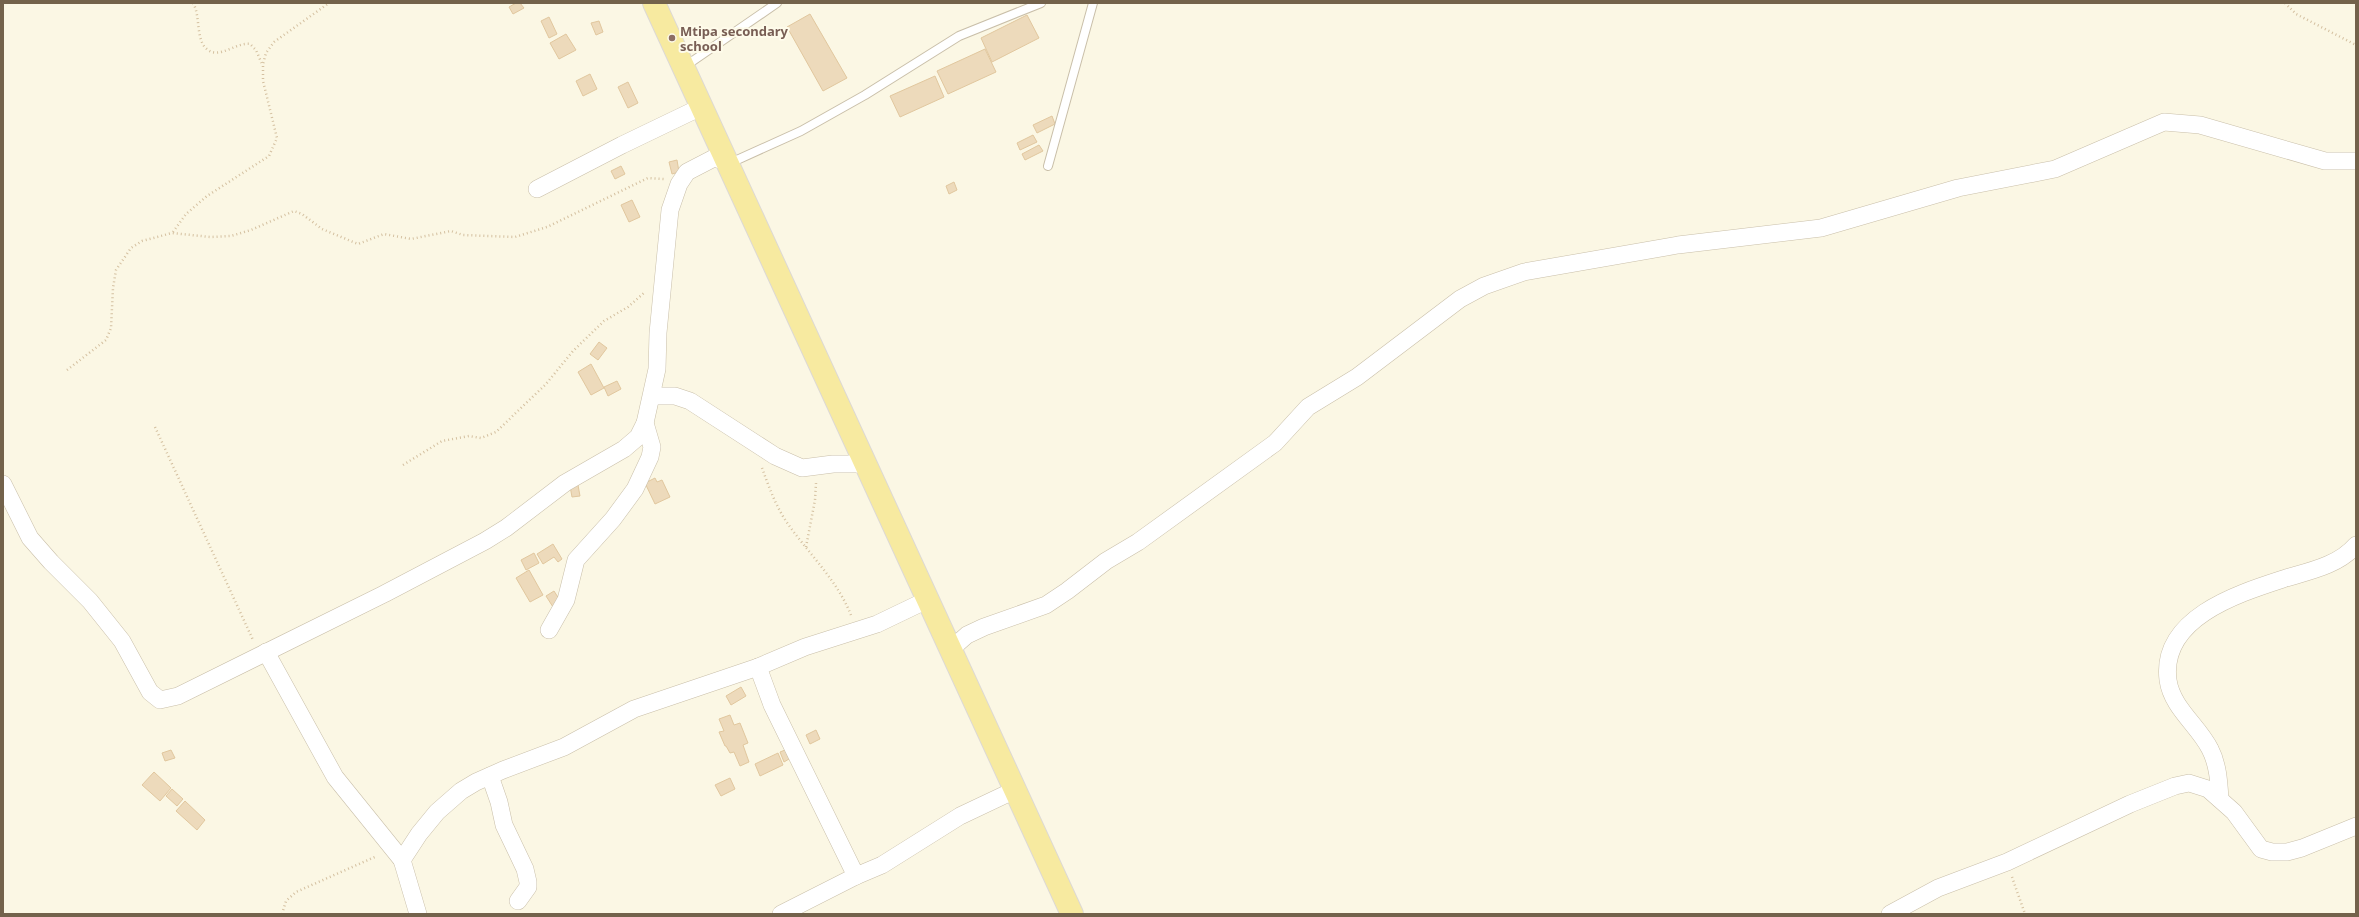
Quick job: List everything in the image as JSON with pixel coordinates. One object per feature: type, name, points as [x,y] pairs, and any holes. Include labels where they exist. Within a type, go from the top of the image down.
[{"type":"main road","points":[[654,3],[1072,914]]},
{"type":"street","points":[[537,189],[659,126],[701,107]]},
{"type":"street","points":[[950,650],[967,635],[984,626],[1046,604],[1067,591],[1106,562],[1138,542],[1275,443],[1301,412],[1357,377],[1460,299],[1484,286],[1524,272],[1663,248],[1821,228],[1958,188],[2055,169],[2164,122],[2200,125],[2325,161],[2356,161]]},
{"type":"street","points":[[3,484],[30,538],[51,562],[90,601],[122,641],[155,698],[165,700],[178,696],[384,594],[484,541],[506,528],[565,483],[624,449],[642,431],[652,396],[657,369],[658,333],[670,210],[679,184],[687,172],[699,164],[714,158],[727,163]]},
{"type":"street","points":[[652,396],[675,396],[690,401],[775,456],[802,468],[833,464],[865,464]]},
{"type":"street","points":[[549,630],[568,594],[576,560],[613,519],[635,489],[650,457],[652,447],[645,423]]},
{"type":"street","points":[[2220,799],[2215,763],[2210,749],[2174,698],[2168,680],[2170,657],[2175,641],[2183,629],[2206,612],[2267,584],[2340,559],[2356,545]]},
{"type":"street","points":[[399,856],[437,812],[461,791],[490,776],[564,747],[634,710],[758,667],[805,647],[877,624],[928,600]]},
{"type":"street","points":[[263,653],[335,777],[399,856],[418,914]]},
{"type":"street","points":[[758,667],[772,705],[856,876]]},
{"type":"street","points":[[490,776],[499,802],[504,825],[527,876],[528,887],[518,901]]},
{"type":"street","points":[[1890,914],[1938,888],[2007,862],[2130,804],[2174,786],[2190,783],[2208,789],[2234,812],[2261,849],[2272,852],[2286,852],[2302,848],[2356,826]]},
{"type":"street","points":[[781,914],[856,876],[882,865],[960,816],[1015,790]]},
{"type":"lane","points":[[683,68],[777,3]]},
{"type":"lane","points":[[727,163],[801,131],[865,95],[959,36],[1041,3]]},
{"type":"lane","points":[[1048,166],[1081,52],[1093,3]]},
{"type":"path","points":[[193,3],[196,8],[201,41],[207,49],[214,53],[220,53],[242,43],[250,44],[256,50],[263,64]]},
{"type":"path","points":[[172,233],[186,214],[207,196],[248,171],[269,156],[275,147],[277,138],[267,105],[262,81],[263,64],[266,54],[274,42],[330,3]]},
{"type":"path","points":[[2285,3],[2296,14],[2356,45]]},
{"type":"path","points":[[68,370],[106,340],[111,328],[113,288],[116,270],[131,248],[142,241],[172,233],[210,237],[231,236],[251,230],[294,211],[302,214],[322,229],[358,244],[384,234],[411,239],[451,231],[464,235],[515,237],[546,227],[648,178],[662,178],[679,184]]},
{"type":"path","points":[[404,465],[442,441],[469,436],[481,438],[496,432],[546,384],[573,352],[604,320],[628,307],[663,276]]},
{"type":"path","points":[[155,427],[263,653]]},
{"type":"path","points":[[753,441],[775,501],[788,523],[837,589],[848,607],[857,631]]},
{"type":"path","points":[[806,547],[815,500],[819,467]]},
{"type":"path","points":[[282,914],[286,901],[296,892],[372,857],[399,856]]},
{"type":"path","points":[[2007,862],[2025,914]]},
{"type":"building","points":[[516,3],[520,3],[524,8],[513,14],[509,7]]},
{"type":"building","points":[[810,14],[847,78],[823,91],[787,27]]},
{"type":"building","points":[[1027,15],[1039,38],[992,62],[981,38]]},
{"type":"building","points":[[549,17],[557,34],[549,38],[541,21]]},
{"type":"building","points":[[599,21],[603,32],[596,35],[591,23]]},
{"type":"building","points":[[566,34],[576,50],[559,59],[550,43]]},
{"type":"building","points":[[985,49],[996,72],[948,94],[937,71]]},
{"type":"building","points":[[590,74],[597,89],[583,96],[576,81]]},
{"type":"building","points":[[935,76],[944,97],[900,117],[890,96]]},
{"type":"building","points":[[628,82],[638,103],[628,108],[618,87]]},
{"type":"building","points":[[1052,116],[1055,124],[1037,133],[1033,125]]},
{"type":"building","points":[[1033,135],[1037,142],[1020,150],[1017,143]]},
{"type":"building","points":[[1039,145],[1043,151],[1025,160],[1022,154]]},
{"type":"building","points":[[677,160],[679,172],[672,174],[669,162]]},
{"type":"building","points":[[621,166],[625,174],[615,179],[611,171]]},
{"type":"building","points":[[954,182],[957,190],[949,194],[946,186]]},
{"type":"building","points":[[632,200],[640,217],[629,222],[621,205]]},
{"type":"building","points":[[599,342],[607,348],[598,360],[590,354]]},
{"type":"building","points":[[591,364],[604,388],[591,395],[578,372]]},
{"type":"building","points":[[617,381],[621,389],[608,396],[604,387]]},
{"type":"building","points":[[655,478],[657,482],[662,480],[670,497],[655,504],[645,483]]},
{"type":"building","points":[[578,485],[580,496],[572,497],[570,486]]},
{"type":"building","points":[[553,544],[562,559],[558,562],[554,557],[543,564],[537,554]]},
{"type":"building","points":[[534,553],[539,563],[526,570],[521,560]]},
{"type":"building","points":[[529,570],[543,595],[530,602],[516,578]]},
{"type":"building","points":[[554,591],[561,602],[553,607],[546,596]]},
{"type":"building","points":[[741,687],[746,696],[731,705],[726,696]]},
{"type":"building","points":[[730,715],[734,725],[740,723],[748,743],[743,745],[749,762],[740,766],[734,752],[730,753],[725,746],[719,732],[724,731],[719,719]]},
{"type":"building","points":[[816,730],[820,739],[810,744],[806,735]]},
{"type":"building","points":[[171,750],[175,758],[165,761],[162,753]]},
{"type":"building","points":[[785,750],[789,759],[784,762],[780,752]]},
{"type":"building","points":[[778,753],[783,765],[760,776],[755,764]]},
{"type":"building","points":[[154,772],[171,788],[160,801],[142,785]]},
{"type":"building","points":[[730,778],[735,789],[721,796],[715,785]]},
{"type":"building","points":[[172,789],[183,799],[177,806],[166,796]]},
{"type":"building","points":[[185,801],[205,820],[197,830],[176,811]]},
{"type":"place","name":"Mtipa secondary school","points":[[672,38]]}]
